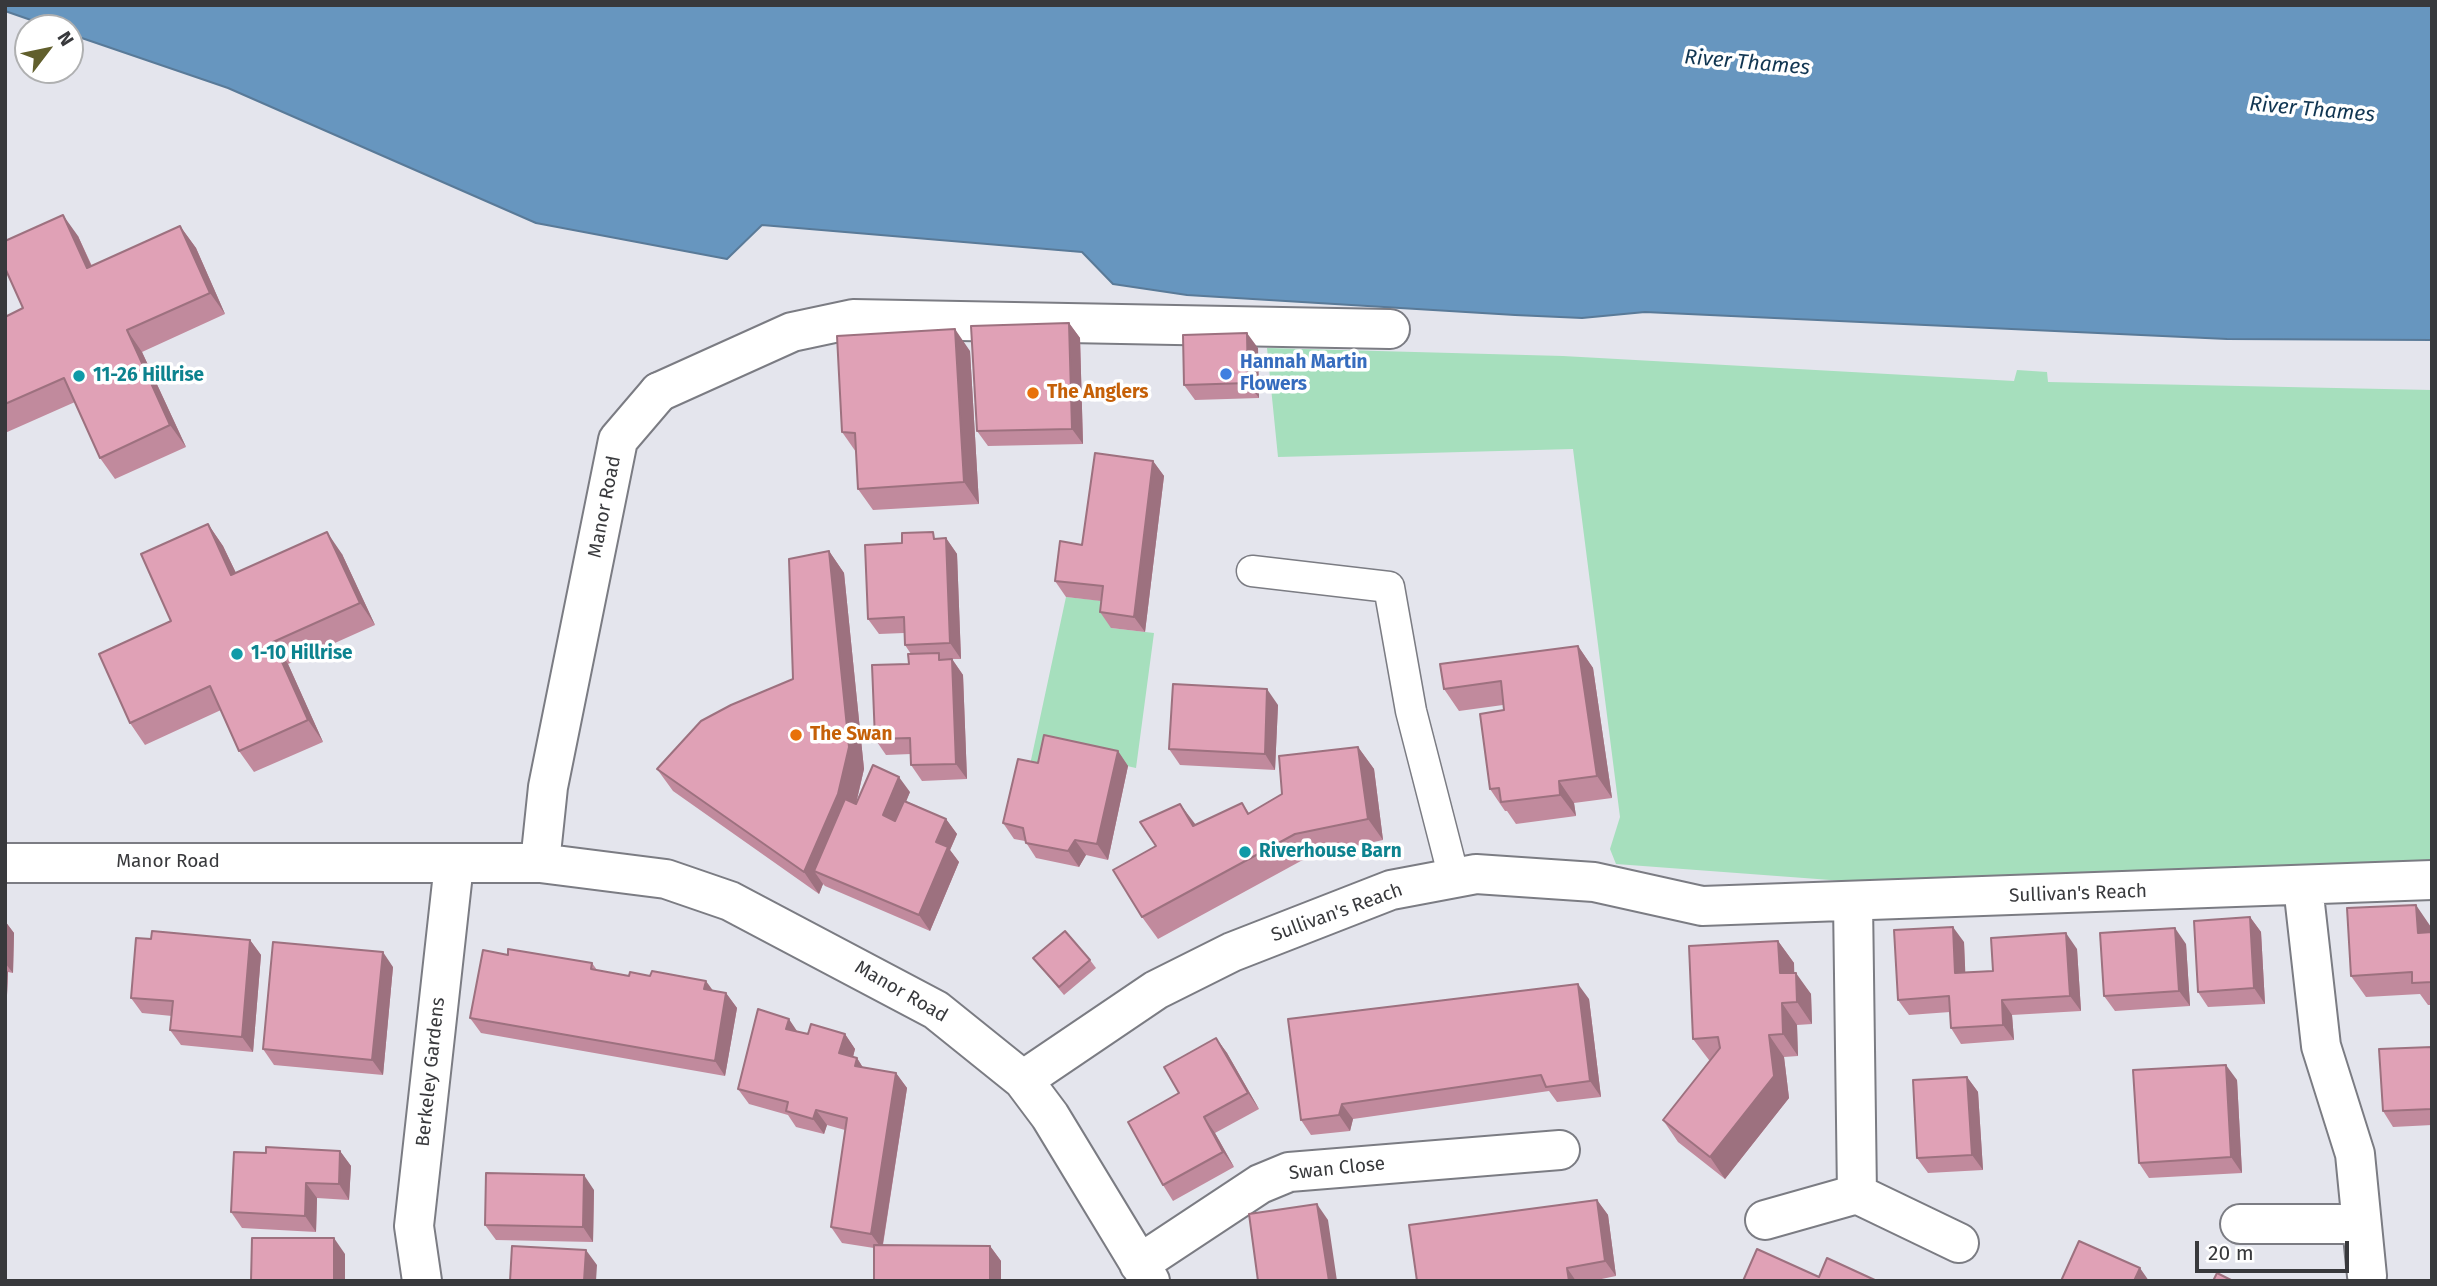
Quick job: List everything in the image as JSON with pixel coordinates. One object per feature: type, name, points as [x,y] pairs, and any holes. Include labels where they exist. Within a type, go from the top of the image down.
[{"type":"street","name":"Manor Road","points":[[540,863],[548,787],[618,440],[659,392],[792,332],[853,319],[1390,329]]},
{"type":"street","name":"Manor Road","points":[[5,863],[540,863],[666,879],[730,901],[936,1010],[1023,1080],[1050,1116],[1144,1273]]},
{"type":"street","name":"Berkeley Gardens","points":[[422,1281],[415,1226],[454,863]]},
{"type":"street","name":"Sullivan's Reach","points":[[1023,1080],[1156,990],[1232,952],[1391,890],[1476,874],[1563,879],[1702,906],[2432,880]]},
{"type":"street","points":[[2303,886],[2321,1046],[2355,1154],[2367,1276]]},
{"type":"street","points":[[1853,902],[1857,1194]]},
{"type":"street","name":"Swan Close","points":[[1144,1273],[1260,1184],[1289,1172],[1560,1150]]},
{"type":"street","points":[[1765,1220],[1857,1194],[1959,1243]]},
{"type":"street","points":[[2240,1224],[2361,1224]]},
{"type":"lane","points":[[1252,571],[1389,587],[1411,711],[1454,878]]},
{"type":"green space","points":[[1267,348],[1563,356],[2014,381],[2017,370],[2047,372],[2048,382],[2432,390],[2432,867],[1871,883],[1616,864],[1610,849],[1620,817],[1573,449],[1278,457]]},
{"type":"green space","points":[[1066,597],[1114,602],[1111,628],[1154,633],[1136,768],[1055,750],[1028,774]]},
{"type":"water","name":"River Thames","points":[[5,5],[2432,5],[2432,340],[2227,339],[1645,312],[1582,318],[1187,295],[1113,284],[1082,252],[762,225],[727,259],[536,223],[228,88],[84,39],[84,14],[14,14],[5,11]]},
{"type":"building","name":"11-26 Hillrise","points":[[63,215],[87,268],[180,226],[210,293],[127,330],[170,425],[100,458],[64,378],[5,404],[5,317],[23,308],[5,268],[5,241]]},
{"type":"building","name":"The Anglers","points":[[1069,323],[1072,429],[977,431],[971,326]]},
{"type":"building","points":[[955,329],[964,482],[858,489],[855,433],[842,432],[837,336]]},
{"type":"building","points":[[1247,333],[1248,383],[1184,385],[1183,335]]},
{"type":"building","points":[[1095,453],[1153,461],[1134,617],[1100,612],[1103,586],[1055,581],[1060,541],[1082,545]]},
{"type":"building","name":"1-10 Hillrise","points":[[208,524],[231,575],[327,532],[360,603],[273,642],[308,720],[239,751],[210,686],[130,723],[99,654],[171,621],[141,554]]},
{"type":"building","points":[[933,532],[934,539],[946,538],[950,643],[905,645],[904,617],[868,619],[865,545],[902,543],[902,533]]},
{"type":"building","name":"The Swan","points":[[829,551],[849,747],[838,794],[804,872],[657,769],[701,721],[793,679],[789,559]]},
{"type":"building","points":[[1578,646],[1597,776],[1559,781],[1560,795],[1501,802],[1499,788],[1490,789],[1480,714],[1504,710],[1501,681],[1444,689],[1440,664]]},
{"type":"building","points":[[939,653],[939,660],[952,659],[956,764],[911,765],[910,738],[875,739],[872,665],[909,664],[908,654]]},
{"type":"building","points":[[1173,684],[1267,689],[1265,754],[1169,749]]},
{"type":"building","points":[[1044,735],[1118,751],[1097,844],[1075,840],[1068,851],[1026,843],[1023,828],[1003,823],[1018,759],[1038,763]]},
{"type":"building","points":[[1358,747],[1368,819],[1295,834],[1142,917],[1113,870],[1156,846],[1140,822],[1180,804],[1193,826],[1242,803],[1248,814],[1282,794],[1279,756]]},
{"type":"building","points":[[873,765],[899,777],[883,815],[895,821],[904,801],[946,819],[936,842],[948,847],[919,915],[814,871],[845,799],[856,804]]},
{"type":"building","points":[[2416,905],[2418,933],[2432,932],[2432,982],[2412,983],[2412,972],[2351,976],[2347,908]]},
{"type":"building","points":[[2250,917],[2254,988],[2198,992],[2194,921]]},
{"type":"building","points":[[1953,927],[1955,973],[1993,971],[1991,938],[2066,933],[2070,996],[2002,1000],[2003,1025],[1951,1028],[1949,996],[1898,1000],[1894,930]]},
{"type":"building","points":[[2175,928],[2179,991],[2104,996],[2100,933]]},
{"type":"building","points":[[152,931],[250,940],[242,1037],[170,1030],[173,1001],[131,998],[136,938],[151,939]]},
{"type":"building","points":[[1065,931],[1090,960],[1059,987],[1033,958]]},
{"type":"building","points":[[1778,941],[1780,973],[1796,973],[1797,1002],[1782,1003],[1783,1034],[1769,1035],[1774,1076],[1710,1157],[1663,1120],[1720,1048],[1718,1037],[1693,1039],[1689,946]]},
{"type":"building","points":[[273,942],[383,952],[372,1060],[263,1049]]},
{"type":"building","points":[[508,949],[592,963],[591,969],[629,976],[630,972],[650,976],[652,971],[706,981],[704,989],[726,993],[715,1061],[470,1018],[483,950],[508,955]]},
{"type":"building","points":[[1578,984],[1590,1081],[1546,1087],[1541,1075],[1342,1104],[1339,1115],[1301,1120],[1288,1019]]},
{"type":"building","points":[[758,1009],[789,1019],[786,1029],[808,1034],[811,1024],[845,1034],[839,1053],[857,1058],[855,1066],[896,1073],[871,1234],[831,1227],[847,1118],[816,1110],[813,1119],[786,1111],[788,1102],[738,1089]]},
{"type":"building","points":[[1216,1038],[1248,1093],[1204,1117],[1223,1152],[1163,1185],[1128,1122],[1179,1093],[1164,1067]]},
{"type":"building","points":[[2432,1047],[2432,1109],[2383,1111],[2379,1049]]},
{"type":"building","points":[[2226,1065],[2231,1157],[2139,1163],[2133,1070]]},
{"type":"building","points":[[1967,1077],[1972,1155],[1917,1158],[1913,1080]]},
{"type":"building","points":[[266,1147],[340,1151],[339,1184],[306,1183],[305,1216],[231,1212],[234,1152],[266,1153]]},
{"type":"building","points":[[486,1173],[584,1175],[583,1227],[485,1225]]},
{"type":"building","points":[[1597,1200],[1605,1261],[1567,1268],[1569,1281],[1417,1281],[1409,1225]]},
{"type":"building","points":[[1317,1204],[1329,1281],[1258,1281],[1249,1214]]},
{"type":"building","points":[[252,1238],[334,1238],[334,1281],[251,1281]]},
{"type":"building","points":[[2079,1241],[2140,1268],[2134,1281],[2061,1281]]},
{"type":"building","points":[[874,1245],[990,1246],[990,1281],[874,1281]]},
{"type":"building","points":[[512,1246],[586,1250],[584,1281],[510,1281]]},
{"type":"building","points":[[1757,1249],[1819,1277],[1827,1258],[1877,1281],[1743,1281]]},
{"type":"building","points":[[2217,1273],[2233,1281],[2213,1281]]},
{"type":"place","name":"Hannah Martin Flowers","points":[[1226,374]]},
{"type":"place","name":"11-26 Hillrise","points":[[79,376]]},
{"type":"place","name":"The Anglers","points":[[1033,393]]},
{"type":"place","name":"1-10 Hillrise","points":[[237,654]]},
{"type":"place","name":"The Swan","points":[[796,735]]},
{"type":"place","name":"Riverhouse Barn","points":[[1245,852]]}]
